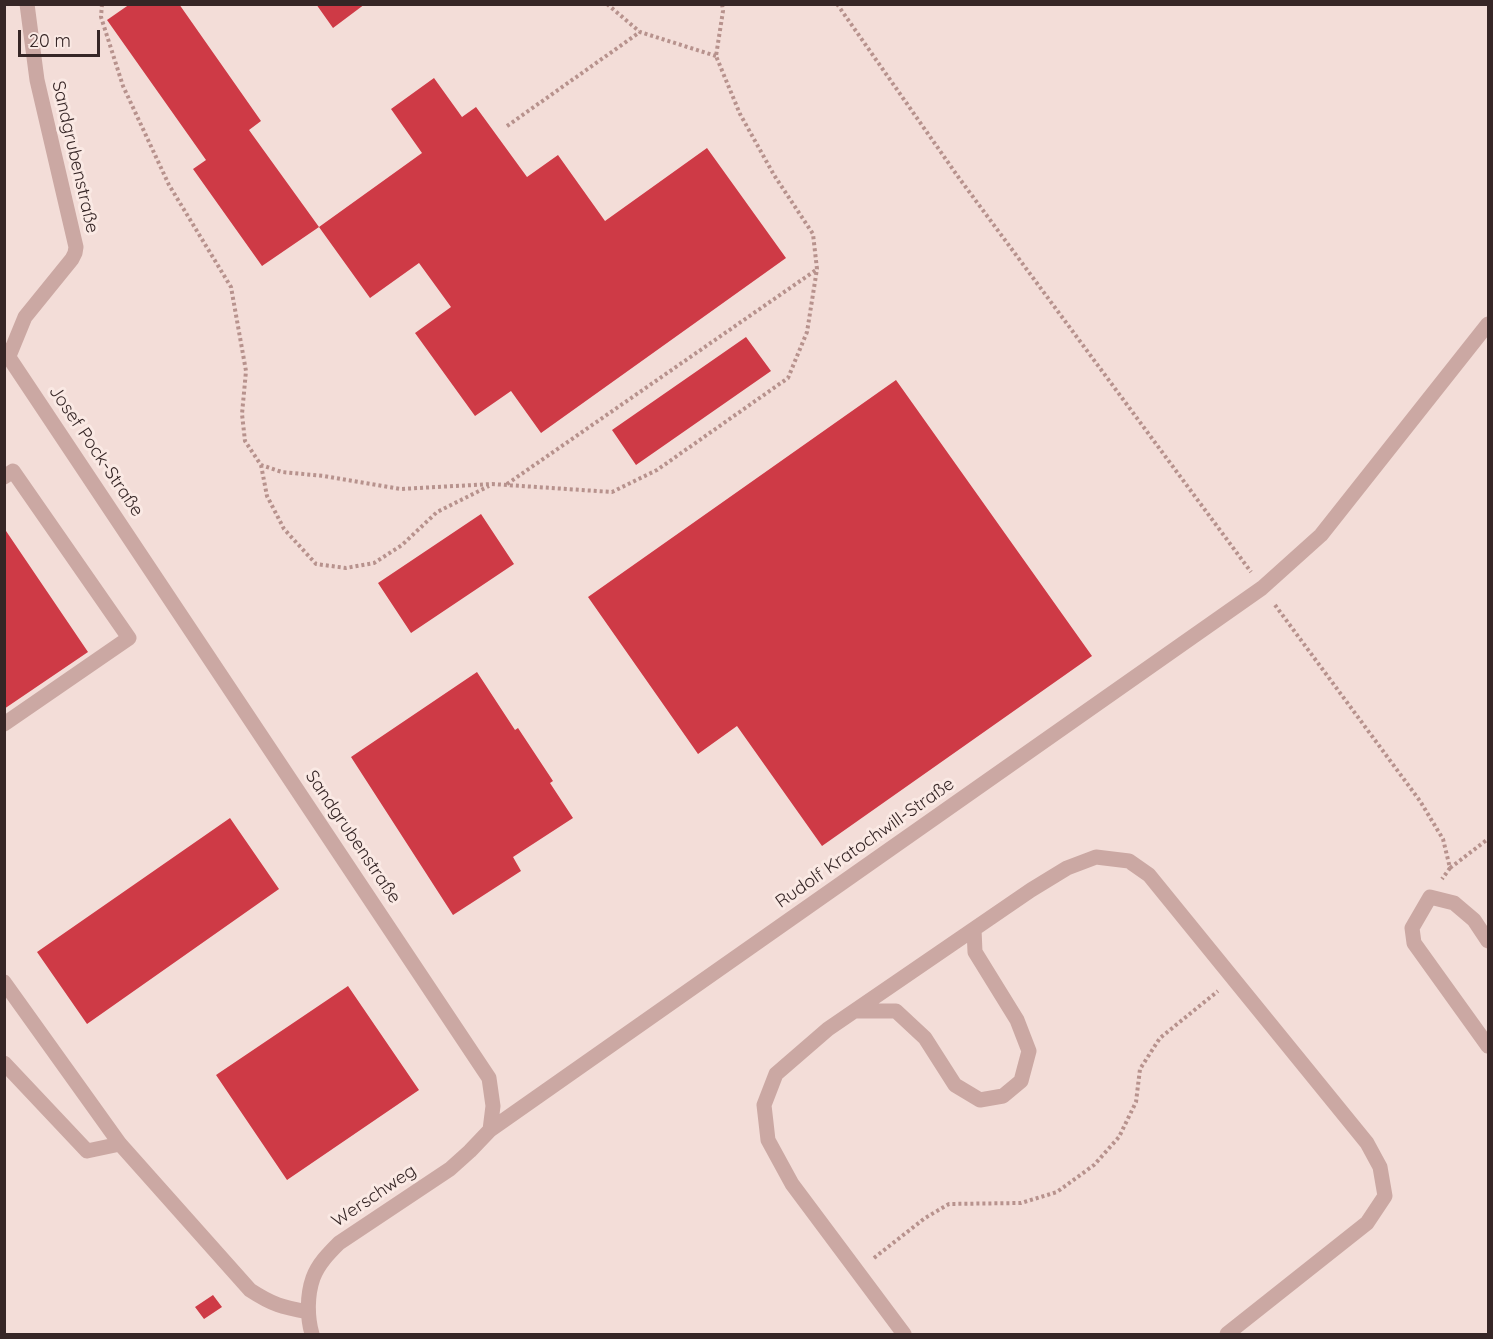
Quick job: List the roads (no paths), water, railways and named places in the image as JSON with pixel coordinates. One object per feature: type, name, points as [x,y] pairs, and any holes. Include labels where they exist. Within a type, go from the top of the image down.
[{"type":"street","name":"Sandgrubenstraße","points":[[7,353],[25,317],[75,253],[38,80],[27,4]]},
{"type":"street","name":"Rudolf Kratochwill-Straße","points":[[490,1130],[1262,588],[1322,535],[1488,324]]},
{"type":"street","name":"Josef Pock-Straße","points":[[7,353],[155,575]]},
{"type":"street","points":[[4,477],[13,471],[129,638],[4,724]]},
{"type":"street","name":"Sandgrubenstraße","points":[[155,575],[489,1078],[493,1106],[490,1130]]},
{"type":"street","points":[[904,1335],[792,1184],[768,1140],[764,1105],[776,1074],[828,1029],[1031,890],[1067,868],[1096,857],[1129,861],[1149,874],[1367,1143],[1380,1167],[1385,1196],[1367,1222],[1227,1335]]},
{"type":"street","points":[[1488,941],[1474,920],[1454,903],[1430,897],[1412,928],[1414,943],[1488,1046]]},
{"type":"street","points":[[855,1011],[896,1011],[925,1038],[955,1085],[980,1100],[1003,1096],[1021,1081],[1029,1051],[1017,1020],[975,952],[975,929]]},
{"type":"street","points":[[4,982],[120,1144],[250,1290],[282,1308],[308,1312]]},
{"type":"street","points":[[4,1063],[87,1151],[120,1144]]},
{"type":"street","name":"Werschweg","points":[[312,1335],[308,1322],[309,1296],[313,1277],[325,1258],[339,1243],[450,1169],[490,1130]]}]
